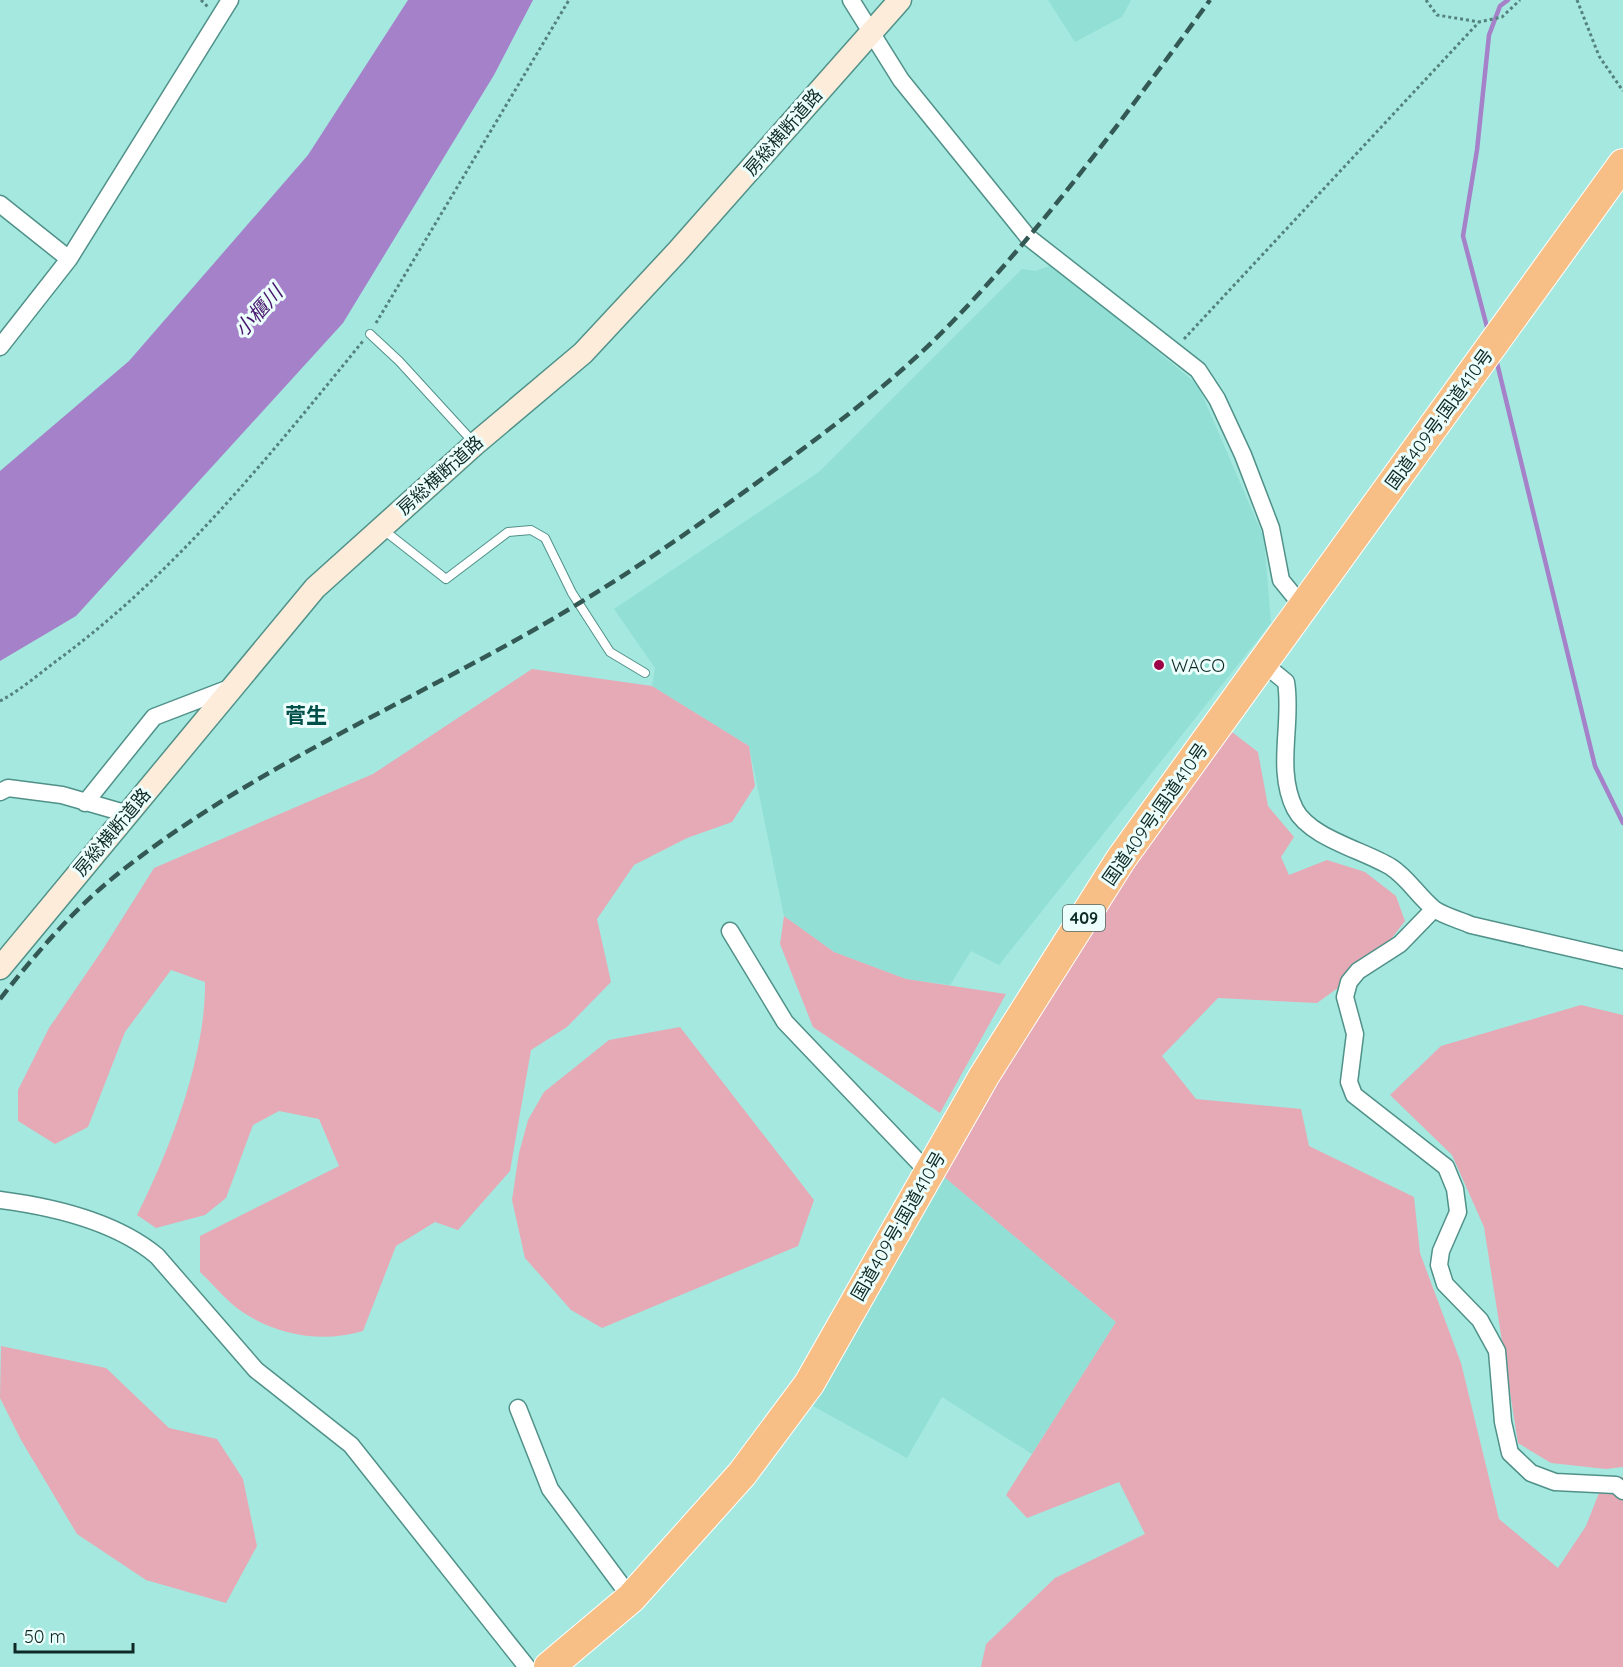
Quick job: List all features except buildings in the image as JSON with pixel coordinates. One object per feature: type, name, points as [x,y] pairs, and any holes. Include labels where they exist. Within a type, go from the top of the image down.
[{"type":"highway","name":"国道409号;国道410号","points":[[549,1667],[631,1598],[742,1474],[808,1384],[984,1076],[1121,859],[1623,164]]},
{"type":"street","points":[[0,347],[69,259],[230,0]]},
{"type":"street","points":[[851,0],[901,80],[1028,237],[1198,370],[1217,399],[1243,455],[1271,528],[1281,579],[1303,607]]},
{"type":"street","name":"房総横断道路","points":[[0,968],[315,588],[475,444],[583,352],[676,252],[900,0]]},
{"type":"street","points":[[0,204],[69,259]]},
{"type":"street","points":[[1263,663],[1286,682],[1288,697],[1285,763],[1287,785],[1295,809],[1307,825],[1393,868],[1434,909],[1471,925],[1623,960]]},
{"type":"street","points":[[86,802],[154,717],[232,687]]},
{"type":"street","points":[[0,792],[8,788],[62,795],[128,814]]},
{"type":"street","points":[[1434,909],[1400,944],[1365,966],[1349,982],[1345,997],[1355,1034],[1349,1082],[1354,1095],[1446,1167],[1455,1189],[1458,1212],[1442,1251],[1439,1265],[1445,1284],[1480,1320],[1497,1351],[1503,1422],[1509,1453],[1532,1473],[1555,1482],[1616,1485],[1623,1491]]},
{"type":"street","points":[[730,931],[785,1022],[928,1172]]},
{"type":"street","points":[[0,1200],[92,1220],[138,1241],[157,1256],[256,1370],[351,1445],[527,1667]]},
{"type":"street","points":[[518,1408],[550,1489],[631,1598]]},
{"type":"lane","points":[[369,334],[399,361],[475,444]]},
{"type":"lane","points":[[381,528],[446,579],[508,532],[531,530],[545,538],[572,593],[610,652],[645,673]]},
{"type":"path","points":[[0,701],[94,633],[168,566],[252,477],[369,334],[569,0]]},
{"type":"path","points":[[1426,0],[1437,15],[1479,22],[1502,17],[1521,0]]},
{"type":"path","points":[[1577,0],[1599,56],[1623,92]]},
{"type":"path","points":[[1173,351],[1479,22]]},
{"type":"shaded area","points":[[1048,0],[1131,0],[1122,17],[1075,42]]},
{"type":"shaded area","points":[[1053,265],[1198,385],[1264,538],[1271,623],[999,965],[971,951],[950,985],[906,979],[834,952],[784,916],[749,746],[652,686],[655,668],[614,609],[819,472],[1022,269],[1035,271]]},
{"type":"shaded area","points":[[532,669],[652,686],[749,746],[755,786],[732,822],[687,838],[634,865],[597,919],[611,982],[567,1027],[531,1050],[510,1171],[458,1230],[435,1222],[396,1246],[363,1331],[348,1335],[317,1337],[272,1327],[238,1309],[200,1272],[200,1236],[339,1166],[319,1119],[279,1111],[253,1125],[226,1198],[205,1215],[156,1228],[137,1215],[162,1162],[184,1102],[199,1040],[204,1011],[205,982],[171,970],[125,1032],[88,1127],[55,1144],[18,1121],[18,1090],[49,1028],[103,949],[154,868],[373,774]]},
{"type":"shaded area","points":[[1232,732],[1258,752],[1268,806],[1294,837],[1281,857],[1289,875],[1327,860],[1365,872],[1396,896],[1405,921],[1388,943],[1388,952],[1317,1003],[1218,998],[1162,1056],[1196,1099],[1301,1109],[1309,1146],[1414,1197],[1420,1253],[1461,1363],[1499,1519],[1558,1568],[1586,1526],[1606,1475],[1623,1477],[1623,1667],[981,1667],[986,1644],[1055,1578],[1145,1534],[1119,1482],[1027,1518],[1006,1495],[1116,1322],[943,1176],[1049,994],[1220,739]]},
{"type":"shaded area","points":[[784,916],[834,952],[906,979],[1006,994],[940,1113],[813,1027],[780,944]]},
{"type":"shaded area","points":[[1581,1005],[1623,1015],[1623,1467],[1606,1469],[1551,1463],[1518,1443],[1484,1227],[1452,1155],[1390,1095],[1441,1046]]},
{"type":"shaded area","points":[[680,1027],[814,1200],[798,1246],[602,1328],[571,1310],[525,1258],[512,1200],[519,1153],[528,1120],[544,1092],[609,1040]]},
{"type":"shaded area","points":[[943,1176],[1116,1322],[1032,1454],[942,1397],[907,1458],[813,1406]]},
{"type":"shaded area","points":[[1,1346],[106,1368],[169,1428],[217,1439],[243,1479],[257,1546],[226,1603],[146,1580],[77,1534],[21,1440],[0,1398]]},
{"type":"water","name":"小櫃川","points":[[408,0],[533,0],[494,75],[343,323],[76,616],[0,661],[0,471],[129,361],[308,155]]},
{"type":"waterway","points":[[1487,327],[1463,236],[1477,150],[1489,35],[1500,6],[1508,0]]},
{"type":"waterway","points":[[1497,363],[1595,766],[1623,823]]},
{"type":"railway","points":[[0,999],[83,905],[114,877],[168,836],[283,765],[463,669],[581,602],[652,557],[721,509],[865,401],[912,361],[991,281],[1057,203],[1210,0]]},
{"type":"place","name":"WACO","points":[[1159,665]]},
{"type":"district","name":"菅生","points":[[306,715]]}]
